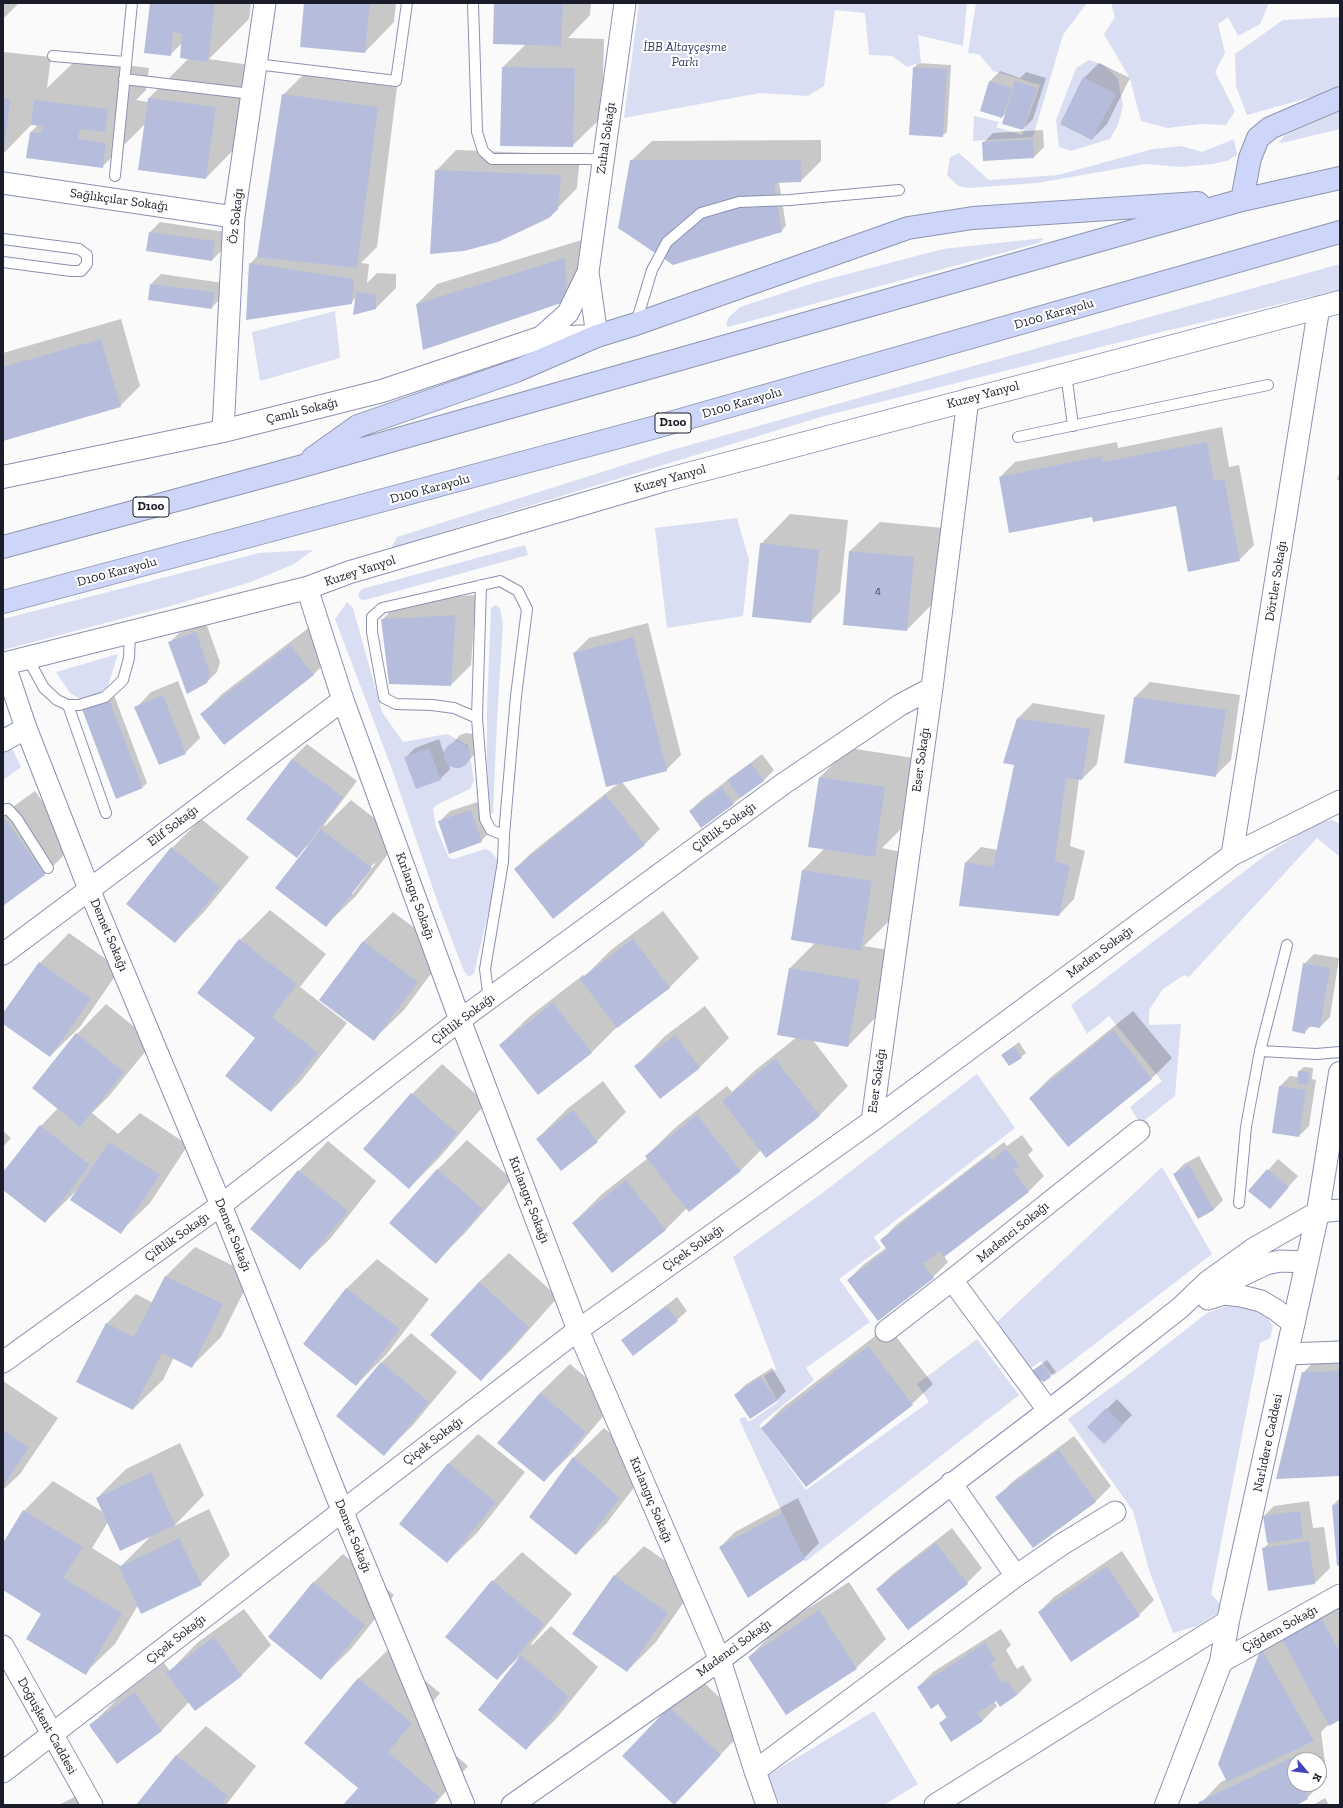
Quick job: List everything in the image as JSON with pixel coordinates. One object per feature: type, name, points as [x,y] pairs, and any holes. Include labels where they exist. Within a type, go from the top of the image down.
[{"type":"highway","points":[[299,467],[358,426],[516,371],[597,336],[636,324],[908,228],[973,218],[1242,200],[1250,158],[1258,138],[1270,128],[1340,98]]},
{"type":"highway","points":[[1294,188],[1340,163]]},
{"type":"highway","name":"D100","points":[[3,547],[299,467],[1242,200],[1340,178]]},
{"type":"highway","name":"D100 Karayolu","points":[[3,602],[642,432],[1340,232]]},
{"type":"main road","name":"Kuzey Yanyol","points":[[4,663],[307,588],[350,572],[665,480],[1330,304]]},
{"type":"main road","name":"Çamlı Sokağı","points":[[3,477],[223,431],[382,391],[540,338],[597,336]]},
{"type":"main road","name":"Narlıdere Caddesi","points":[[1166,1805],[1220,1662],[1318,1212],[1340,1073]]},
{"type":"street","name":"Öz Sokağı","points":[[223,431],[234,217],[266,3]]},
{"type":"street","name":"Zuhal Sokağı","points":[[597,336],[588,272],[625,3]]},
{"type":"street","name":"Sağlıkçılar Sokağı","points":[[3,183],[234,217]]},
{"type":"street","name":"Zuhal Sokağı","points":[[540,338],[568,313],[588,272]]},
{"type":"street","name":"Dörtler Sokağı","points":[[1232,855],[1330,304]]},
{"type":"street","name":"Eser Sokağı","points":[[872,1121],[932,688],[968,399]]},
{"type":"street","name":"Kırlangıç Sokağı","points":[[307,588],[343,700],[460,1020],[578,1330],[720,1660],[767,1805]]},
{"type":"street","name":"Demet Sokağı","points":[[4,663],[26,728],[89,889],[221,1205],[342,1510],[464,1805]]},
{"type":"street","name":"Çiftlik Sokağı","points":[[3,1362],[221,1205],[460,1020],[783,784],[900,705],[932,688]]},
{"type":"street","name":"Elif Sokağı","points":[[3,954],[343,700]]},
{"type":"street","points":[[3,741],[26,728]]},
{"type":"street","name":"Maden Sokağı","points":[[872,1121],[1232,855],[1340,801]]},
{"type":"street","name":"Çiçek Sokağı","points":[[3,1772],[52,1736],[342,1510],[578,1330],[872,1121]]},
{"type":"street","name":"Madenci Sokağı","points":[[886,1330],[952,1280],[1139,1131]]},
{"type":"street","points":[[1180,1308],[1207,1282],[1253,1249],[1318,1212],[1340,1210]]},
{"type":"street","points":[[1180,1308],[1266,1264],[1280,1260],[1307,1262]]},
{"type":"street","points":[[952,1280],[1048,1410]]},
{"type":"street","points":[[1180,1308],[1224,1294],[1241,1296],[1261,1301],[1294,1324]]},
{"type":"street","name":"Madenci Sokağı","points":[[512,1805],[720,1660],[1180,1308]]},
{"type":"street","points":[[1288,1354],[1340,1352]]},
{"type":"street","points":[[951,1484],[1016,1576]]},
{"type":"street","points":[[755,1771],[1016,1576],[1061,1545],[1115,1512]]},
{"type":"street","name":"Çiğdem Sokağı","points":[[1220,1662],[1340,1595]]},
{"type":"street","points":[[935,1805],[1228,1621]]},
{"type":"street","name":"Doğuşkent Caddesi","points":[[3,1646],[52,1736],[92,1805]]},
{"type":"lane","points":[[115,176],[132,3]]},
{"type":"lane","points":[[256,64],[396,81],[407,3]]},
{"type":"lane","points":[[473,3],[477,132],[483,151],[492,159],[603,160]]},
{"type":"lane","points":[[54,56],[125,62]]},
{"type":"lane","points":[[124,79],[252,94]]},
{"type":"lane","points":[[636,324],[652,270],[667,242],[701,213],[739,202],[790,200],[899,190]]},
{"type":"lane","points":[[3,239],[80,249],[87,255],[87,264],[81,271],[71,271],[3,262]]},
{"type":"lane","points":[[1066,373],[1073,426]]},
{"type":"lane","points":[[1018,437],[1268,385]]},
{"type":"lane","points":[[477,718],[454,708],[432,705],[396,704],[384,698],[372,632],[372,617],[382,608],[500,581],[518,591],[527,609],[516,696],[503,862],[485,969],[489,999]]},
{"type":"lane","points":[[481,585],[477,718],[485,819],[491,830],[504,835]]},
{"type":"lane","points":[[27,658],[44,688],[57,700],[68,705],[80,705],[104,697],[122,680],[129,658],[130,632]]},
{"type":"lane","points":[[68,705],[106,813]]},
{"type":"lane","points":[[3,810],[8,810],[17,819],[48,868]]},
{"type":"lane","points":[[1239,1203],[1246,1127],[1260,1051],[1287,945]]},
{"type":"lane","points":[[1260,1051],[1316,1054],[1340,1052]]},
{"type":"green space","name":"İBB Altayçeşme Parkı","points":[[639,3],[967,3],[963,46],[918,35],[921,62],[907,67],[892,56],[869,55],[865,13],[835,10],[824,86],[808,96],[760,93],[624,118]]},
{"type":"green space","points":[[976,3],[1087,3],[1063,35],[1033,137],[973,141],[974,116],[999,122],[996,127],[1022,135],[1040,85],[993,71],[979,54],[968,53]]},
{"type":"green space","points":[[1111,3],[1269,3],[1260,24],[1238,36],[1228,17],[1218,24],[1225,53],[1215,72],[1235,111],[1226,125],[1201,124],[1167,128],[1141,121],[1130,79],[1104,34],[1115,17]]},
{"type":"green space","points":[[1340,17],[1340,89],[1247,115],[1236,86],[1235,54],[1283,20]]},
{"type":"green space","points":[[1089,60],[1104,65],[1118,79],[1123,106],[1118,125],[1110,139],[1071,151],[1059,147],[1056,120],[1076,68]]},
{"type":"green space","points":[[1340,108],[1340,129],[1282,143],[1279,142],[1284,136]]},
{"type":"green space","points":[[1234,139],[1237,155],[1227,161],[1212,164],[1181,167],[1145,164],[1037,183],[968,188],[958,186],[947,175],[950,157],[959,153],[989,180],[1058,175],[1153,149],[1181,146],[1202,152]]},
{"type":"green space","points":[[1044,238],[1039,243],[728,327],[726,324],[729,317],[740,307],[817,282],[943,249]]},
{"type":"green space","points":[[1340,264],[1340,290],[1157,333],[824,416],[391,548],[397,537],[668,451]]},
{"type":"green space","points":[[335,311],[340,358],[260,381],[252,332]]},
{"type":"green space","points":[[737,518],[749,560],[743,616],[667,628],[655,528]]},
{"type":"green space","points":[[525,545],[528,555],[365,600],[360,599],[358,594],[362,589]]},
{"type":"green space","points":[[313,550],[294,564],[251,582],[174,605],[3,650],[3,619],[259,553]]},
{"type":"green space","points":[[347,602],[353,608],[382,712],[403,742],[447,734],[468,745],[474,781],[470,789],[438,804],[433,809],[436,827],[449,858],[454,859],[485,849],[490,851],[499,861],[497,876],[474,973],[469,977],[464,971],[440,909],[393,772],[335,619]]},
{"type":"green space","points":[[496,605],[500,608],[503,624],[493,813],[490,813],[487,765],[487,709],[491,608]]},
{"type":"green space","points":[[118,654],[108,686],[97,696],[87,700],[78,698],[70,693],[56,672]]},
{"type":"green space","points":[[3,729],[21,767],[3,780]]},
{"type":"green space","points":[[1332,820],[1340,824],[1340,857],[1317,838],[1189,977],[1184,975],[1163,989],[1149,1010],[1149,1025],[1181,1024],[1175,1096],[1140,1124],[1130,1107],[1162,1081],[1109,1016],[1087,1034],[1071,1005],[1267,854],[1319,822]]},
{"type":"green space","points":[[977,1074],[1015,1128],[874,1237],[881,1248],[839,1279],[870,1322],[806,1368],[814,1380],[759,1425],[806,1490],[929,1402],[917,1384],[977,1339],[1019,1395],[805,1562],[739,1419],[745,1417],[749,1422],[778,1402],[764,1376],[776,1369],[733,1257],[821,1194]]},
{"type":"green space","points":[[1162,1167],[1212,1254],[1053,1376],[1041,1361],[1031,1368],[995,1324]]},
{"type":"green space","points":[[1227,1306],[1242,1306],[1264,1313],[1273,1326],[1270,1338],[1260,1343],[1211,1594],[1222,1606],[1216,1614],[1197,1626],[1173,1633],[1150,1573],[1133,1511],[1068,1419],[1124,1378],[1207,1313]]},
{"type":"green space","points":[[874,1711],[918,1784],[884,1805],[781,1805],[765,1777]]},
{"type":"building","points":[[150,3],[215,3],[208,62],[180,58],[182,34],[173,32],[171,56],[144,53]]},
{"type":"building","points":[[304,3],[370,3],[365,53],[300,47]]},
{"type":"building","points":[[494,3],[563,3],[561,46],[493,44]]},
{"type":"building","points":[[502,67],[575,68],[573,147],[500,146]]},
{"type":"building","points":[[913,67],[947,69],[943,137],[909,135]]},
{"type":"building","points":[[1083,77],[1116,94],[1092,140],[1060,124]]},
{"type":"building","points":[[989,81],[1012,88],[1002,118],[980,111]]},
{"type":"building","points":[[1015,81],[1037,88],[1023,130],[1002,124]]},
{"type":"building","points":[[282,94],[378,107],[357,268],[257,257]]},
{"type":"building","points":[[3,98],[10,99],[4,150],[3,150]]},
{"type":"building","points":[[148,98],[216,107],[206,179],[138,170]]},
{"type":"building","points":[[34,100],[108,109],[105,132],[80,129],[78,139],[106,143],[103,168],[26,158],[30,132],[41,133],[42,126],[31,125]]},
{"type":"building","points":[[1033,139],[1034,158],[983,161],[982,142]]},
{"type":"building","points":[[630,160],[801,160],[801,182],[774,183],[782,232],[673,265],[618,228]]},
{"type":"building","points":[[435,170],[561,175],[558,209],[549,218],[498,242],[464,251],[430,254]]},
{"type":"building","points":[[149,232],[215,241],[212,261],[146,251]]},
{"type":"building","points":[[565,258],[567,301],[423,350],[416,304]]},
{"type":"building","points":[[249,263],[354,279],[352,304],[246,320]]},
{"type":"building","points":[[150,284],[214,292],[212,309],[148,300]]},
{"type":"building","points":[[356,292],[376,294],[376,309],[353,315]]},
{"type":"building","points":[[101,339],[121,407],[3,441],[3,367]]},
{"type":"building","points":[[1207,442],[1214,481],[1224,479],[1240,561],[1188,572],[1176,506],[1093,522],[1092,517],[1009,533],[999,477],[1102,456],[1103,462]]},
{"type":"building","points":[[760,543],[819,550],[811,623],[752,617]]},
{"type":"building","points":[[849,551],[914,557],[907,631],[843,625]]},
{"type":"building","points":[[456,615],[451,686],[389,684],[381,619]]},
{"type":"building","points":[[196,632],[210,673],[207,683],[187,694],[168,642]]},
{"type":"building","points":[[633,637],[667,771],[606,787],[573,653]]},
{"type":"building","points":[[290,645],[314,675],[224,745],[200,714]]},
{"type":"building","points":[[163,695],[186,754],[159,765],[134,707]]},
{"type":"building","points":[[1134,697],[1226,710],[1216,777],[1124,763]]},
{"type":"building","points":[[109,699],[143,788],[116,799],[82,709]]},
{"type":"building","points":[[1017,718],[1090,729],[1082,780],[1066,778],[1055,861],[1070,866],[1059,916],[959,906],[965,862],[993,867],[1014,765],[1003,763]]},
{"type":"building","points":[[457,742],[466,746],[470,755],[466,764],[457,768],[448,764],[444,755],[448,746]]},
{"type":"building","points":[[429,748],[441,780],[416,789],[404,757]]},
{"type":"building","points":[[292,759],[343,797],[297,858],[246,819]]},
{"type":"building","points":[[751,763],[764,781],[740,798],[727,780]]},
{"type":"building","points":[[819,777],[885,787],[875,857],[808,847]]},
{"type":"building","points":[[722,787],[734,804],[701,828],[689,811]]},
{"type":"building","points":[[606,795],[645,845],[553,919],[514,869]]},
{"type":"building","points":[[471,810],[482,842],[449,854],[438,821]]},
{"type":"building","points":[[5,819],[45,875],[3,906],[3,821]]},
{"type":"building","points":[[321,829],[372,868],[326,927],[275,888]]},
{"type":"building","points":[[171,847],[220,887],[175,943],[126,904]]},
{"type":"building","points":[[802,870],[872,881],[861,951],[791,940]]},
{"type":"building","points":[[239,939],[297,984],[272,1017],[318,1053],[271,1112],[225,1076],[255,1038],[197,993]]},
{"type":"building","points":[[633,939],[670,988],[617,1028],[580,979]]},
{"type":"building","points":[[363,941],[418,982],[374,1041],[319,1000]]},
{"type":"building","points":[[39,962],[91,999],[50,1057],[3,1024],[3,1013]]},
{"type":"building","points":[[1303,963],[1330,968],[1320,1028],[1306,1026],[1305,1034],[1292,1031]]},
{"type":"building","points":[[789,968],[860,980],[848,1047],[777,1035]]},
{"type":"building","points":[[553,1003],[592,1053],[538,1095],[499,1045]]},
{"type":"building","points":[[1113,1030],[1152,1079],[1068,1147],[1029,1098]]},
{"type":"building","points":[[76,1033],[124,1072],[80,1127],[32,1088]]},
{"type":"building","points":[[675,1035],[700,1068],[660,1099],[634,1066]]},
{"type":"building","points":[[1014,1046],[1022,1058],[1009,1066],[1001,1055]]},
{"type":"building","points":[[775,1059],[820,1116],[766,1158],[722,1101]]},
{"type":"building","points":[[1298,1071],[1309,1072],[1308,1085],[1297,1084]]},
{"type":"building","points":[[1279,1086],[1306,1090],[1299,1137],[1272,1133]]},
{"type":"building","points":[[411,1093],[457,1133],[409,1189],[363,1149]]},
{"type":"building","points":[[573,1110],[598,1142],[561,1171],[536,1139]]},
{"type":"building","points":[[697,1115],[741,1171],[689,1212],[645,1156]]},
{"type":"building","points":[[40,1125],[90,1165],[45,1223],[3,1190],[3,1172]]},
{"type":"building","points":[[109,1142],[160,1175],[121,1234],[70,1200]]},
{"type":"building","points":[[1006,1149],[1019,1166],[1013,1170],[1029,1192],[944,1257],[940,1251],[923,1264],[934,1278],[878,1321],[847,1280],[887,1250],[880,1240],[988,1156],[992,1160]]},
{"type":"building","points":[[1189,1165],[1214,1210],[1198,1219],[1173,1174]]},
{"type":"building","points":[[437,1169],[483,1209],[436,1264],[389,1223]]},
{"type":"building","points":[[1267,1169],[1289,1187],[1270,1209],[1248,1191]]},
{"type":"building","points":[[298,1170],[348,1211],[300,1270],[250,1229]]},
{"type":"building","points":[[626,1180],[666,1230],[612,1273],[572,1223]]},
{"type":"building","points":[[165,1276],[223,1304],[192,1368],[162,1353],[133,1410],[76,1382],[106,1323],[134,1337]]},
{"type":"building","points":[[479,1282],[529,1327],[481,1381],[430,1335]]},
{"type":"building","points":[[346,1288],[400,1329],[356,1386],[303,1344]]},
{"type":"building","points":[[666,1306],[678,1321],[633,1356],[621,1340]]},
{"type":"building","points":[[868,1346],[913,1405],[806,1487],[761,1428]]},
{"type":"building","points":[[381,1362],[429,1402],[384,1456],[336,1416]]},
{"type":"building","points":[[1042,1364],[1051,1377],[1044,1382],[1036,1378],[1032,1371]]},
{"type":"building","points":[[1340,1371],[1340,1476],[1276,1479],[1302,1372]]},
{"type":"building","points":[[761,1377],[777,1401],[750,1419],[734,1395]]},
{"type":"building","points":[[540,1393],[586,1432],[544,1482],[497,1443]]},
{"type":"building","points":[[1106,1408],[1123,1425],[1104,1444],[1087,1427]]},
{"type":"building","points":[[3,1430],[29,1448],[3,1486]]},
{"type":"building","points":[[1059,1450],[1096,1502],[1033,1548],[995,1497]]},
{"type":"building","points":[[573,1457],[620,1498],[576,1555],[529,1517]]},
{"type":"building","points":[[448,1463],[496,1502],[447,1563],[399,1524]]},
{"type":"building","points":[[151,1472],[175,1525],[120,1551],[96,1498]]},
{"type":"building","points":[[1340,1504],[1340,1565],[1337,1566],[1332,1505]]},
{"type":"building","points":[[23,1510],[83,1547],[63,1578],[122,1613],[86,1675],[26,1639],[41,1614],[3,1590],[3,1543]]},
{"type":"building","points":[[1300,1511],[1303,1538],[1267,1543],[1263,1516]]},
{"type":"building","points":[[782,1513],[805,1559],[748,1598],[719,1547]]},
{"type":"building","points":[[179,1538],[202,1585],[141,1614],[119,1567]]},
{"type":"building","points":[[1309,1541],[1315,1584],[1268,1591],[1262,1548]]},
{"type":"building","points":[[936,1543],[968,1584],[908,1630],[876,1589]]},
{"type":"building","points":[[1107,1566],[1140,1616],[1071,1662],[1038,1612]]},
{"type":"building","points":[[614,1575],[668,1613],[627,1672],[572,1634]]},
{"type":"building","points":[[492,1580],[544,1624],[497,1680],[445,1637]]},
{"type":"building","points":[[313,1582],[365,1625],[321,1680],[268,1637]]},
{"type":"building","points":[[819,1610],[857,1669],[786,1715],[748,1657]]},
{"type":"building","points":[[1319,1614],[1340,1652],[1340,1720],[1329,1726],[1282,1639]]},
{"type":"building","points":[[214,1637],[242,1676],[195,1711],[166,1673]]},
{"type":"building","points":[[985,1643],[996,1660],[990,1664],[1002,1683],[1007,1680],[1017,1695],[1000,1707],[996,1701],[977,1713],[983,1721],[951,1742],[939,1723],[947,1718],[938,1704],[931,1709],[917,1687]]},
{"type":"building","points":[[1261,1648],[1314,1741],[1291,1752],[1287,1752],[1287,1754],[1227,1782],[1218,1764]]},
{"type":"building","points":[[521,1655],[569,1697],[526,1750],[478,1710]]},
{"type":"building","points":[[358,1678],[412,1723],[388,1752],[439,1796],[431,1805],[343,1805],[358,1788],[304,1743]]},
{"type":"building","points":[[135,1692],[162,1731],[117,1764],[89,1725]]},
{"type":"building","points":[[669,1707],[721,1755],[674,1805],[622,1756]]},
{"type":"building","points":[[176,1755],[228,1796],[221,1805],[136,1805]]},
{"type":"building","points":[[1287,1760],[1287,1792],[1307,1792],[1308,1799],[1297,1805],[1198,1805],[1199,1802]]}]
